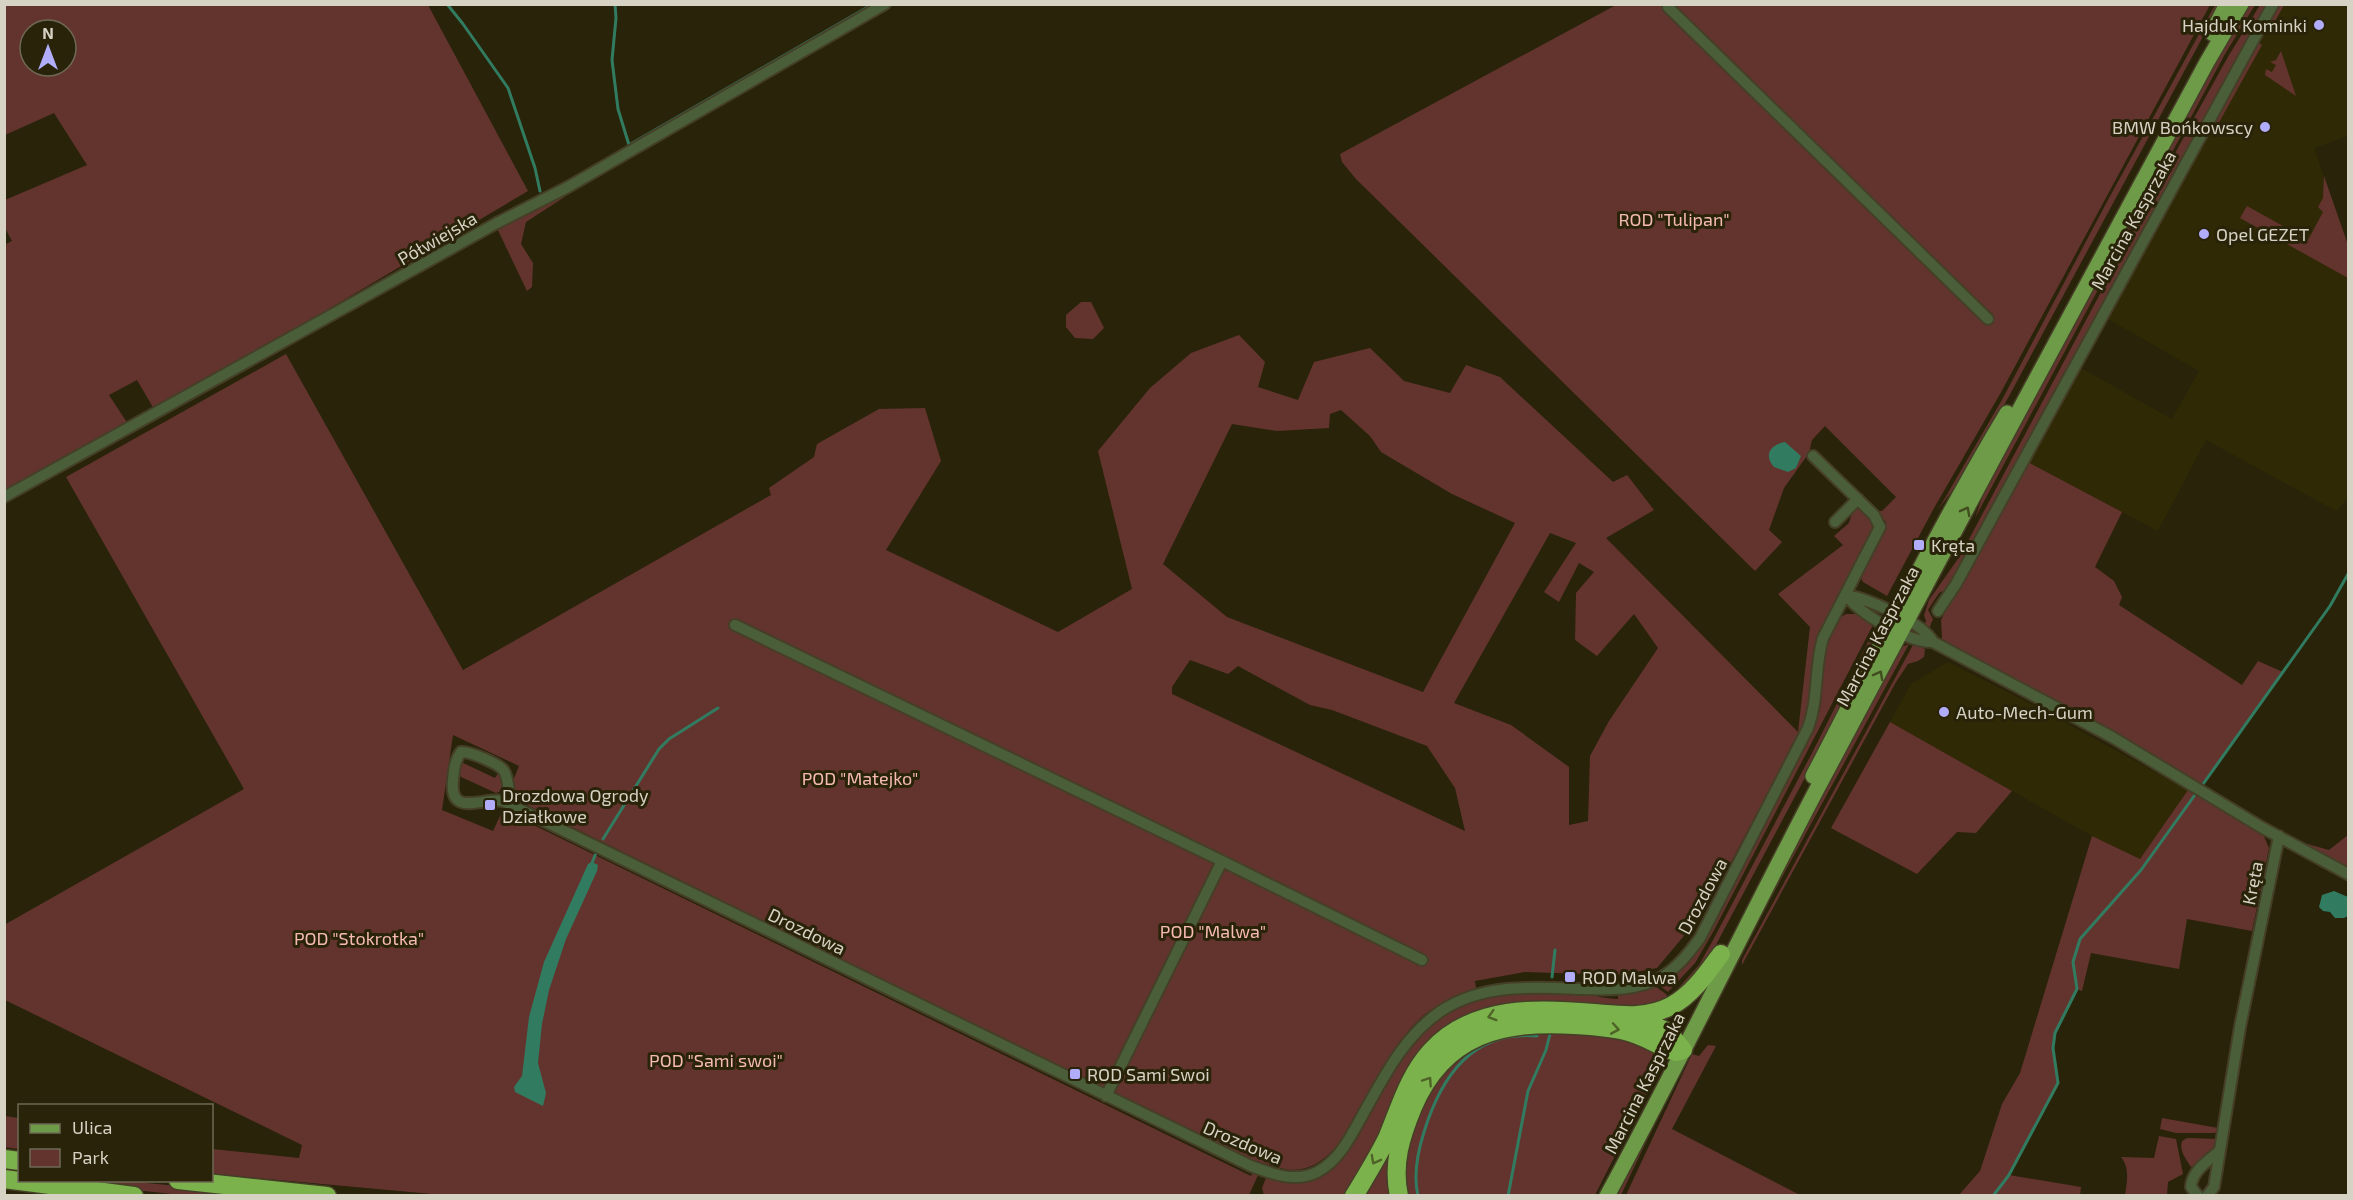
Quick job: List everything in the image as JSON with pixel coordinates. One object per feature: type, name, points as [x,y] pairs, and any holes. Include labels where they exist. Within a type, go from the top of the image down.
[{"type":"highway","points":[[1354,1196],[1387,1137],[1414,1073],[1431,1050],[1448,1036],[1483,1019],[1515,1011],[1550,1010],[1631,1016],[1660,1011],[1682,999],[1704,977],[1721,954]]},
{"type":"highway","points":[[1631,1016],[1658,1026],[1677,1047]]},
{"type":"highway","points":[[1399,1196],[1397,1156],[1418,1095],[1446,1058],[1464,1043],[1505,1027],[1556,1024],[1624,1031],[1677,1047]]},
{"type":"highway","points":[[27,1182],[134,1196]]},
{"type":"highway","points":[[197,1182],[327,1196]]},
{"type":"main road","name":"Marcina Kasprzaka","points":[[1600,1196],[1677,1047],[1818,789],[1964,485],[2007,413],[2227,4]]},
{"type":"main road","name":"Marcina Kasprzaka","points":[[1607,1196],[1627,1162],[1721,954],[1898,623],[2241,4]]},
{"type":"street","name":"Półwiejska","points":[[4,498],[495,224],[568,187],[885,4]]},
{"type":"street","name":"Marcina Kasprzaka","points":[[1938,611],[1956,584],[2273,4]]},
{"type":"street","points":[[1668,7],[1988,319]]},
{"type":"street","points":[[1813,456],[1874,515],[1880,527],[1846,595],[1866,600],[1922,641],[1933,642],[2112,737],[2279,836],[2349,874]]},
{"type":"street","points":[[1835,522],[1858,499]]},
{"type":"street","name":"Drozdowa","points":[[512,804],[1258,1169],[1284,1177],[1305,1176],[1323,1168],[1340,1152],[1398,1053],[1417,1030],[1443,1010],[1473,995],[1490,990],[1530,987],[1621,989],[1642,985],[1667,973],[1688,954],[1705,929],[1808,728],[1816,701],[1820,648],[1827,629],[1846,595]]},
{"type":"street","points":[[735,625],[1422,960]]},
{"type":"street","points":[[461,752],[468,752],[501,767],[507,778],[508,793],[512,804],[496,800],[469,804],[456,798],[452,786],[455,762],[461,752]]},
{"type":"street","name":"Kręta","points":[[2207,1196],[2214,1187],[2240,1027],[2279,836]]},
{"type":"street","points":[[1106,1096],[1222,861]]},
{"type":"street","points":[[2198,1196],[2191,1187],[2192,1178],[2220,1150]]},
{"type":"shaded area","points":[[2279,5],[2348,5],[2348,136],[2314,148],[2348,245],[2348,498],[2336,511],[2206,440],[2158,531],[2026,461],[2081,368],[2172,419],[2199,371],[2108,319]]},
{"type":"shaded area","points":[[1785,442],[1801,456],[1796,468],[1788,472],[1774,467],[1769,458],[1772,448]]},
{"type":"shaded area","points":[[1948,662],[2031,704],[2188,790],[2140,859],[2092,836],[1890,722],[1911,684]]},
{"type":"shaded area","points":[[592,862],[598,865],[597,871],[566,939],[549,990],[542,1024],[538,1063],[546,1093],[543,1106],[515,1092],[514,1087],[522,1076],[529,1017],[544,962],[588,864]]},
{"type":"shaded area","points":[[2334,891],[2348,897],[2348,916],[2344,918],[2335,918],[2330,912],[2323,911],[2319,907],[2322,895]]},
{"type":"green space","points":[[4,5],[428,5],[528,191],[207,381],[154,409],[137,380],[109,395],[128,424],[5,494],[4,245],[12,241],[5,228],[5,200],[87,165],[54,113],[5,135]]},
{"type":"green space","name":"ROD \"Tulipan\"","points":[[1616,5],[2210,5],[2000,394],[1934,508],[1887,596],[1863,582],[1859,574],[1886,522],[1876,511],[1882,511],[1896,497],[1825,426],[1812,440],[1809,453],[1784,488],[1769,530],[1782,542],[1755,571],[1356,179],[1342,162],[1340,154]]},
{"type":"green space","points":[[2215,5],[2220,5],[2008,398],[1962,477],[1938,510],[2003,398]]},
{"type":"green space","points":[[2248,5],[2255,5],[2225,54],[1975,518],[1985,490],[2197,91]]},
{"type":"green space","points":[[2260,5],[2269,5],[1949,588],[1939,593],[1928,610],[1933,619],[1929,629],[1924,615],[1929,600],[1960,556],[2194,118]]},
{"type":"green space","points":[[2279,5],[2284,5],[2274,23],[2279,26],[2279,31],[2275,35],[2273,28],[2268,26],[2259,43],[2262,45],[2217,126],[2223,130],[2212,136],[2210,132],[2212,125]]},
{"type":"green space","points":[[2281,51],[2296,96],[2265,75],[2266,69],[2272,72],[2276,65],[2270,62],[2276,60]]},
{"type":"green space","points":[[2324,176],[2348,245],[2348,278],[2240,218],[2247,206],[2308,240],[2323,212],[2318,207],[2323,198]]},
{"type":"green space","points":[[570,191],[526,222],[521,244],[533,263],[532,287],[527,291],[495,224]]},
{"type":"green space","points":[[1081,302],[1091,302],[1104,328],[1093,339],[1075,338],[1066,327],[1066,315]]},
{"type":"green space","points":[[1239,335],[1265,362],[1258,387],[1298,400],[1314,362],[1370,348],[1404,381],[1450,393],[1466,365],[1500,377],[1613,482],[1627,475],[1654,510],[1606,538],[1798,732],[1810,627],[1778,594],[1843,545],[1834,536],[1849,523],[1856,508],[1861,508],[1871,517],[1877,526],[1818,639],[1813,657],[1812,696],[1806,720],[1731,862],[1688,931],[1657,968],[1619,975],[1525,972],[1475,981],[1476,988],[1436,1007],[1407,1032],[1384,1065],[1352,1124],[1332,1152],[1306,1168],[1286,1169],[1257,1163],[517,800],[513,781],[519,766],[453,735],[442,810],[493,831],[503,810],[1251,1176],[1253,1172],[1258,1175],[1249,1195],[454,1196],[213,1174],[213,1149],[299,1158],[302,1145],[5,1000],[4,925],[244,789],[66,477],[286,354],[463,670],[771,495],[769,488],[814,457],[817,444],[879,409],[925,408],[941,461],[886,550],[1058,632],[1132,589],[1098,451],[1150,388],[1191,353]],"holes":[[[1341,410],[1370,436],[1381,452],[1452,494],[1515,523],[1423,692],[1227,617],[1163,564],[1232,424],[1277,431],[1329,428],[1330,414]],[[1550,533],[1576,543],[1544,592],[1559,602],[1579,563],[1594,572],[1576,593],[1575,640],[1597,656],[1634,614],[1658,648],[1609,721],[1590,756],[1588,821],[1569,825],[1569,767],[1511,725],[1454,703]],[[1190,660],[1228,674],[1238,666],[1310,705],[1332,710],[1427,746],[1455,788],[1465,831],[1172,694],[1172,687]]]},
{"type":"green space","points":[[2026,461],[2122,512],[2095,567],[2114,581],[2122,597],[2119,605],[2242,685],[2258,661],[2283,672],[2201,787],[1942,639],[1941,620]]},
{"type":"green space","points":[[1846,614],[1857,614],[1873,625],[1713,932],[1695,963],[1668,992],[1659,985],[1688,964],[1703,944],[1812,732],[1821,705],[1826,643],[1830,631]]},
{"type":"green space","points":[[1875,628],[1875,639],[1833,725],[1710,956],[1676,996],[1674,993],[1699,965],[1712,942]]},
{"type":"green space","points":[[1914,643],[1925,649],[1924,657],[1908,664],[1896,682],[1742,965],[1742,960]]},
{"type":"green space","points":[[1909,644],[1701,1026],[1736,954],[1898,652]]},
{"type":"green space","points":[[1890,722],[2012,791],[1976,833],[1957,832],[1917,874],[1831,828]]},
{"type":"green space","points":[[461,762],[495,778],[499,772],[504,784],[499,792],[496,793],[461,777],[458,773]]},
{"type":"green space","points":[[2188,790],[2199,794],[2262,832],[2269,848],[2252,931],[2187,919],[2179,969],[2091,953],[2082,991],[2077,989],[2055,1033],[2053,1048],[2058,1083],[2009,1175],[2081,1187],[2080,1195],[1958,1196],[1980,1171],[2002,1104],[2020,1073],[2092,836],[2140,859]]},
{"type":"green space","points":[[2348,835],[2348,874],[2279,836],[2329,850]]},
{"type":"green space","points":[[1656,987],[1666,994],[1669,1001],[1658,1006],[1500,1008],[1385,1129],[1347,1195],[1264,1195],[1262,1188],[1266,1178],[1300,1183],[1319,1177],[1336,1165],[1345,1156],[1393,1072],[1411,1047],[1432,1025],[1457,1008],[1486,996],[1521,991],[1558,991],[1618,999],[1618,995]]},
{"type":"green space","points":[[1522,1020],[1426,1075],[1394,1195],[1359,1196],[1423,1072]]},
{"type":"green space","points":[[1517,1030],[1615,1037],[1649,1047],[1657,1054],[1659,1062],[1655,1077],[1595,1195],[1405,1195],[1404,1149],[1427,1091],[1459,1052]]},
{"type":"green space","points":[[1695,1033],[1697,1034],[1621,1195],[1617,1196]]},
{"type":"green space","points":[[1708,1045],[1716,1046],[1672,1129],[1800,1195],[1626,1195],[1692,1054],[1699,1056]]},
{"type":"green space","points":[[5,1116],[18,1118],[18,1149],[5,1147]]},
{"type":"green space","points":[[2162,1118],[2218,1128],[2214,1133],[2176,1133],[2160,1129]]},
{"type":"green space","points":[[2159,1136],[2176,1139],[2183,1174],[2168,1182],[2167,1195],[2125,1195],[2127,1170],[2121,1157],[2154,1158]]},
{"type":"green space","points":[[2187,1138],[2218,1139],[2211,1153],[2191,1167],[2181,1148],[2182,1141]]},
{"type":"green space","points":[[62,1182],[136,1182],[269,1195],[181,1195]]},
{"type":"waterway","points":[[447,4],[508,88],[535,168],[540,191]]},
{"type":"waterway","points":[[615,4],[612,60],[618,109],[629,145],[873,4]]},
{"type":"waterway","points":[[2201,787],[2330,606],[2348,574]]},
{"type":"waterway","points":[[603,839],[659,749],[669,739],[718,708]]},
{"type":"waterway","points":[[1993,1196],[2009,1175],[2058,1083],[2053,1048],[2055,1033],[2077,989],[2073,962],[2080,939],[2141,870],[2197,792]]},
{"type":"waterway","points":[[592,863],[596,853]]},
{"type":"waterway","points":[[1552,977],[1555,950]]},
{"type":"waterway","points":[[1508,1196],[1528,1091],[1546,1050],[1550,1034]]},
{"type":"waterway","points":[[1418,1196],[1416,1172],[1422,1139],[1431,1112],[1450,1076],[1477,1049],[1494,1041],[1514,1036],[1537,1036]]},
{"type":"place","name":"Hajduk Kominki","points":[[2319,25]]},
{"type":"place","name":"BMW Bońkowscy","points":[[2265,127]]},
{"type":"place","name":"Opel GEZET","points":[[2204,234]]},
{"type":"place","name":"Kręta","points":[[1919,545]]},
{"type":"place","name":"Auto-Mech-Gum","points":[[1944,712]]},
{"type":"place","name":"Drozdowa Ogrody Działkowe","points":[[490,805]]},
{"type":"place","name":"ROD Malwa","points":[[1570,977]]},
{"type":"place","name":"ROD Sami Swoi","points":[[1075,1074]]},
{"type":"park label","name":"POD \"Matejko\"","points":[[860,778]]},
{"type":"park label","name":"POD \"Malwa\"","points":[[1213,931]]},
{"type":"park label","name":"POD \"Stokrotka\"","points":[[359,938]]},
{"type":"park label","name":"POD \"Sami swoi\"","points":[[716,1060]]}]
